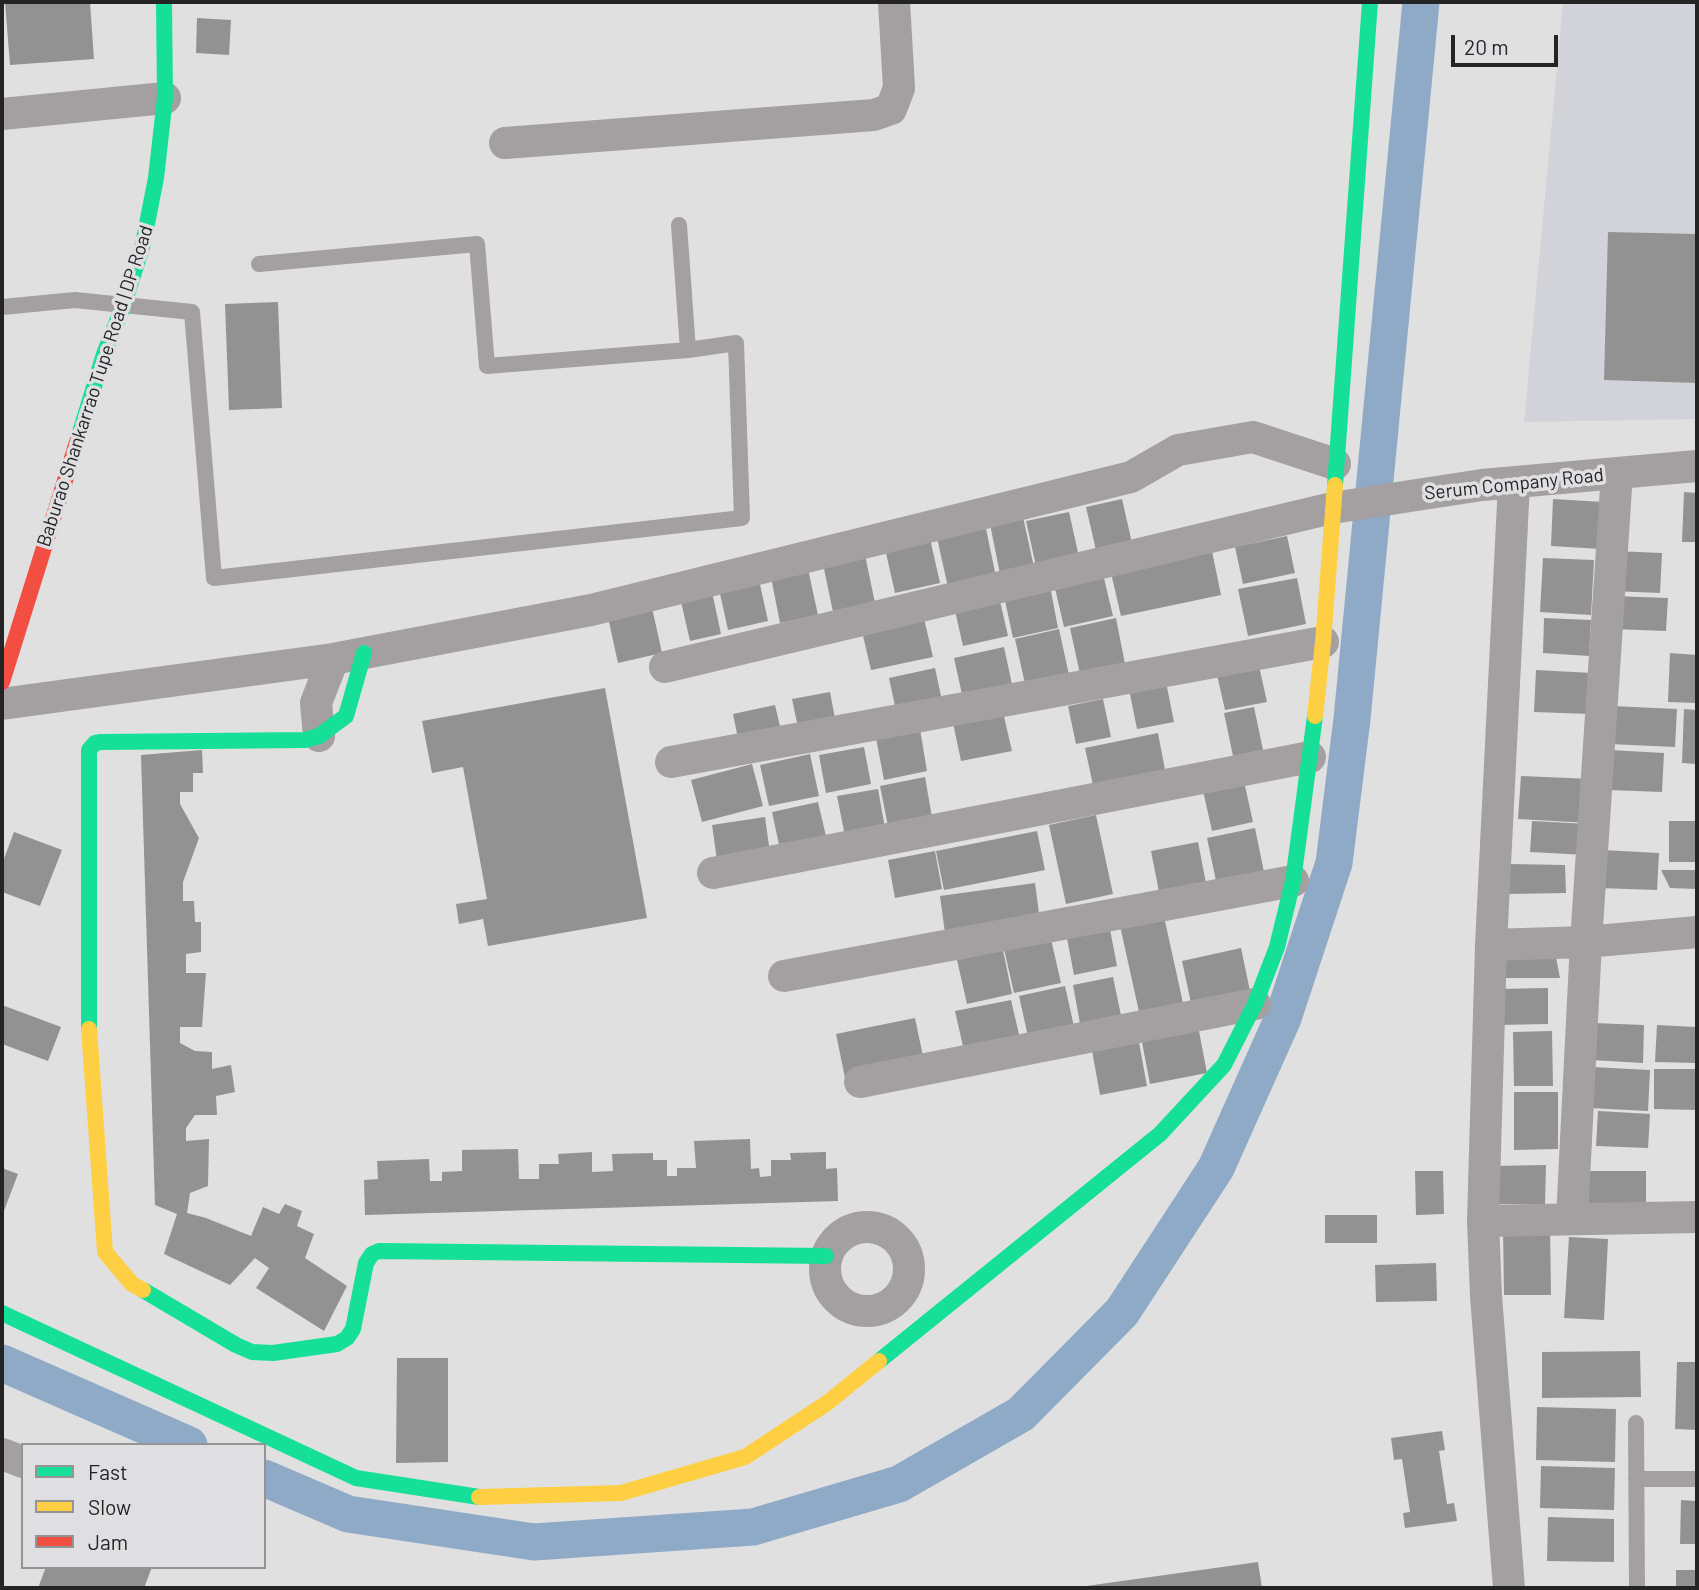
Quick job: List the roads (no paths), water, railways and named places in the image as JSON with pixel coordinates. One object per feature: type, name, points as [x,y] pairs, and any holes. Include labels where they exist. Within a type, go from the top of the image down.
[{"type":"street","name":"Baburao Shankarrao Tupe Road | DP Road","points":[[2,682],[104,354],[124,304],[143,244],[156,178],[165,98],[164,2]]},
{"type":"street","points":[[505,143],[874,115],[891,108],[899,88],[894,2]]},
{"type":"street","points":[[2,1313],[356,1478],[475,1497],[621,1493],[745,1457],[827,1403],[1160,1135],[1224,1065],[1255,1004],[1277,947],[1293,881],[1340,507],[1335,464],[1370,2]]},
{"type":"street","points":[[2,114],[165,98]]},
{"type":"street","points":[[2,704],[333,659],[591,610],[1131,477],[1178,450],[1253,437],[1335,464]]},
{"type":"street","name":"Serum Company Road","points":[[665,667],[1340,507],[1482,485],[1697,466]]},
{"type":"street","points":[[1572,1219],[1586,942],[1617,473]]},
{"type":"street","points":[[1508,1588],[1486,1296],[1483,1221],[1491,945],[1514,483]]},
{"type":"street","points":[[671,762],[1322,642]]},
{"type":"street","points":[[364,653],[346,716],[319,736],[305,740],[95,743],[89,750],[89,1022],[105,1252],[132,1284],[236,1345],[252,1352],[273,1353],[337,1344],[347,1338],[353,1329],[366,1263],[372,1254],[379,1251],[826,1256]]},
{"type":"street","points":[[319,736],[316,703],[333,659]]},
{"type":"street","points":[[713,873],[1310,757]]},
{"type":"street","points":[[784,976],[1293,881]]},
{"type":"street","points":[[1491,945],[1586,942],[1697,932]]},
{"type":"street","points":[[860,1082],[1255,1004]]},
{"type":"street","points":[[1483,1221],[1697,1217]]},
{"type":"street","points":[[2,1454],[21,1461]]},
{"type":"lane","points":[[680,225],[688,350]]},
{"type":"lane","points":[[2,307],[75,300],[192,312],[214,578],[742,518],[736,343],[688,350],[486,366],[477,244],[259,264]]},
{"type":"lane","points":[[1636,1423],[1637,1588]]},
{"type":"lane","points":[[1636,1479],[1697,1479]]},
{"type":"waterway","points":[[266,1479],[348,1514],[534,1542],[753,1527],[899,1484],[1021,1414],[1122,1312],[1216,1168],[1283,1018],[1334,863],[1352,719],[1421,2]]},
{"type":"waterway","points":[[2,1363],[184,1443]]}]
